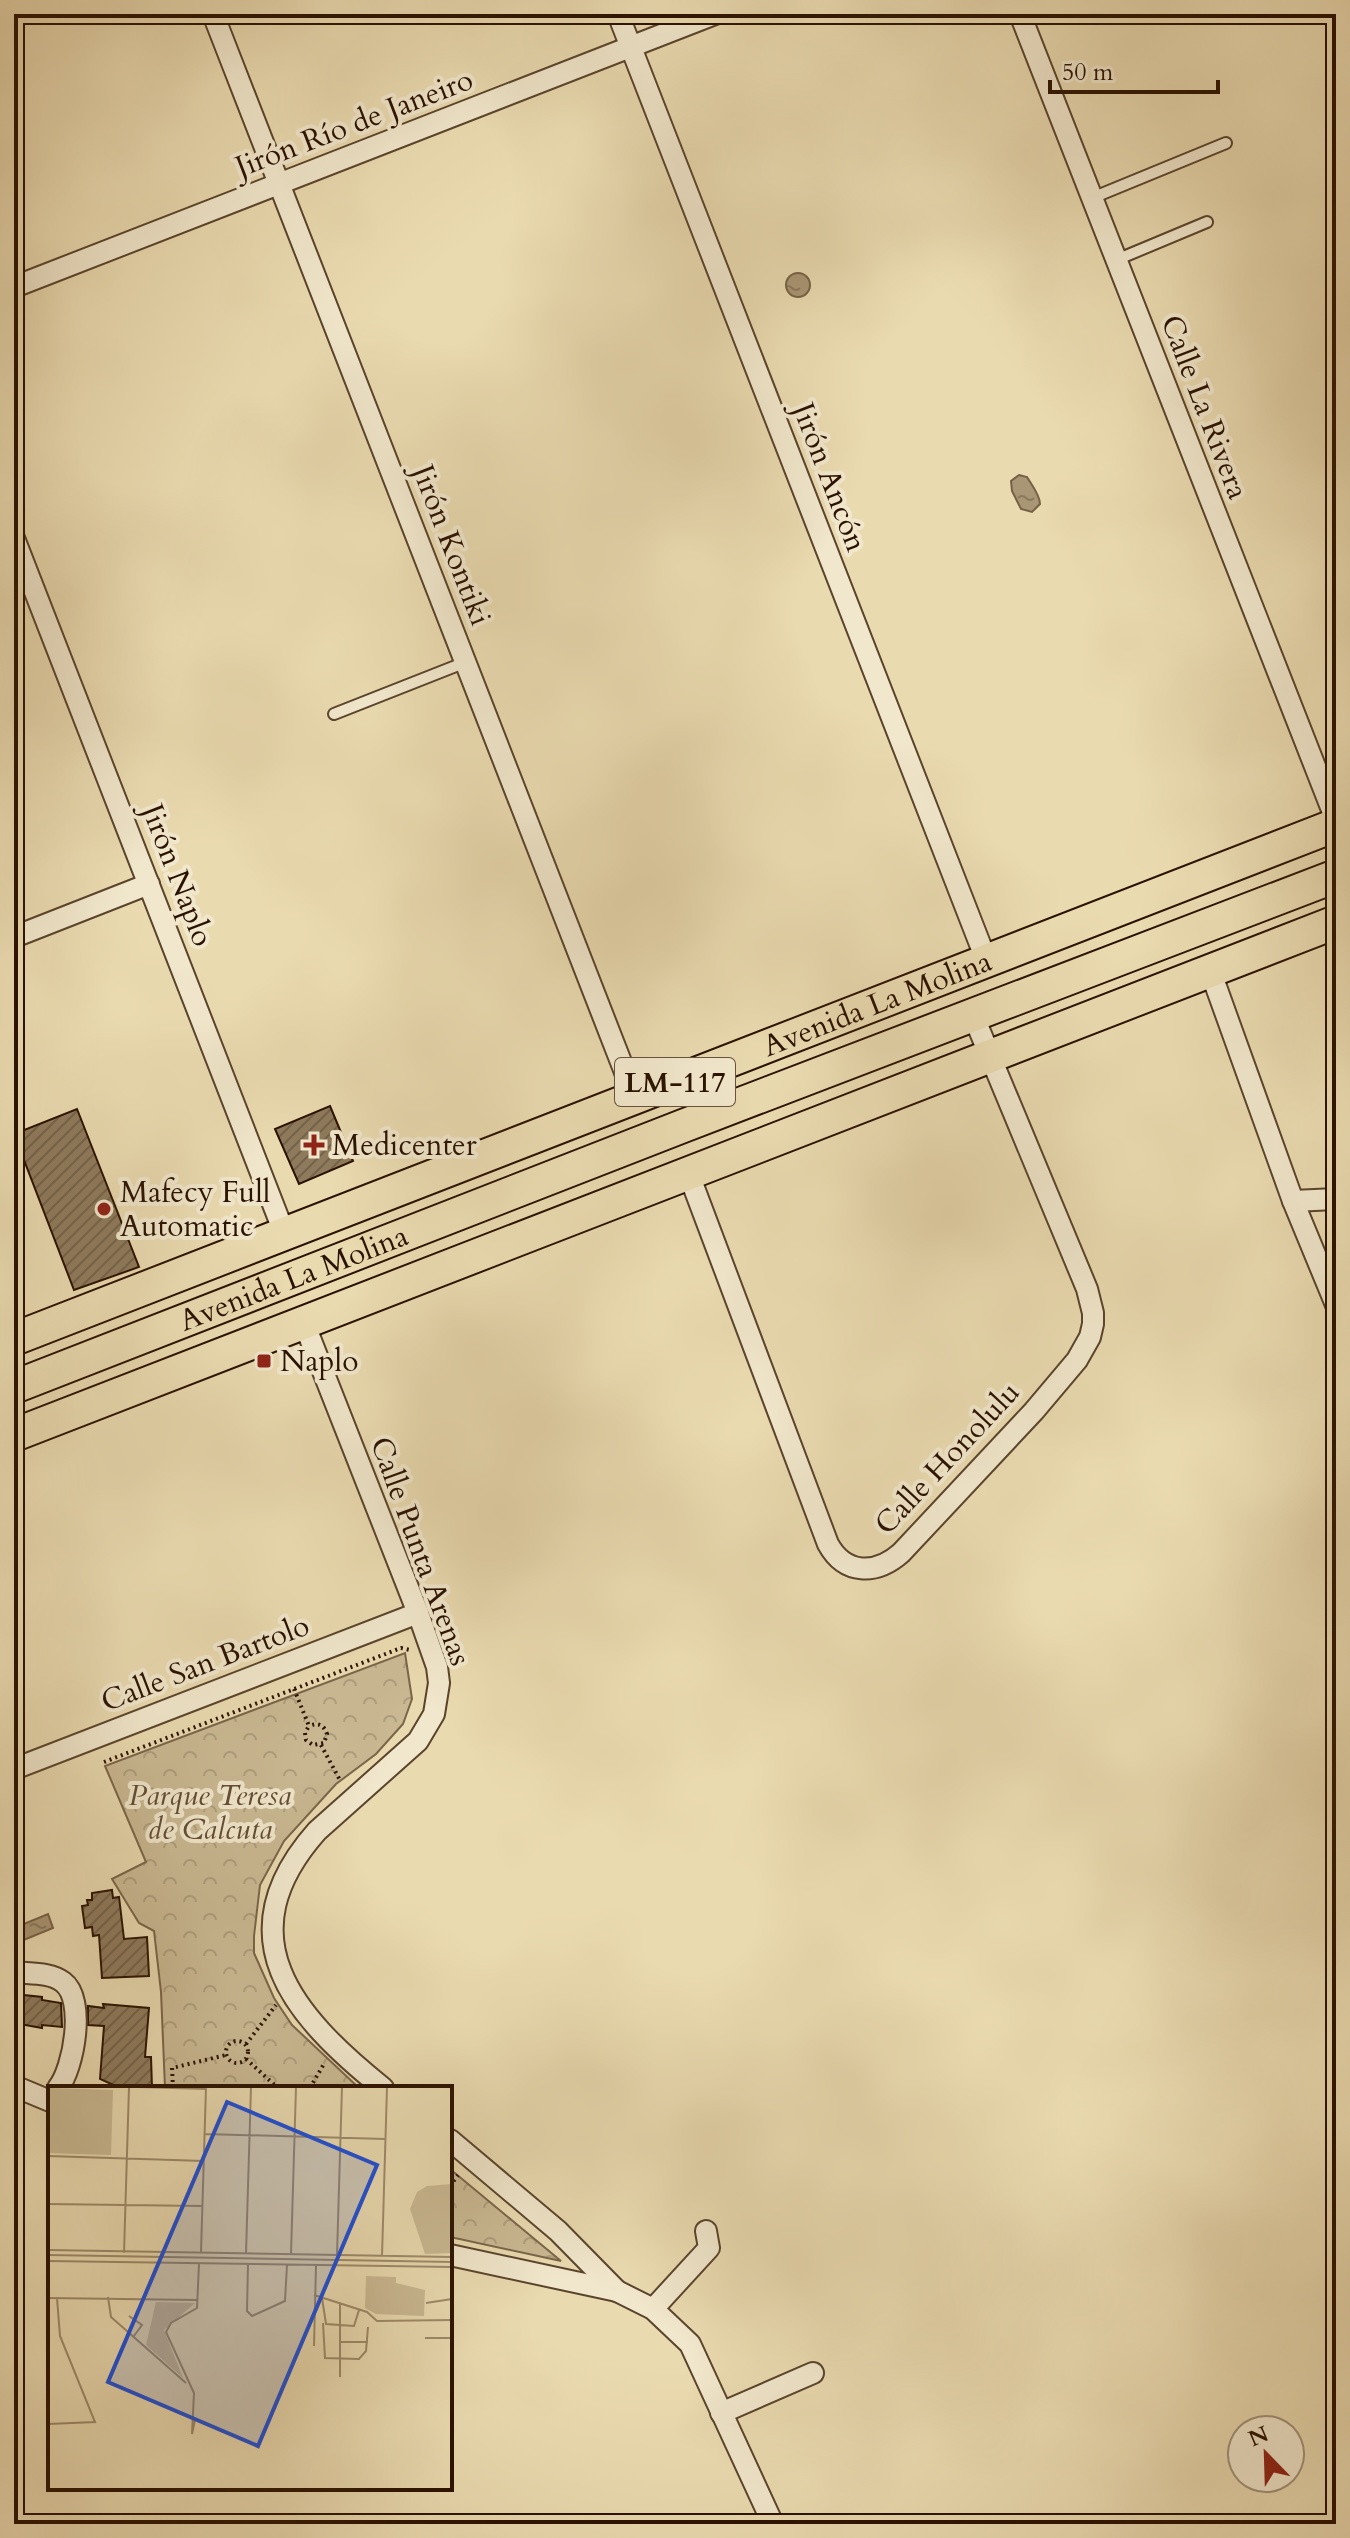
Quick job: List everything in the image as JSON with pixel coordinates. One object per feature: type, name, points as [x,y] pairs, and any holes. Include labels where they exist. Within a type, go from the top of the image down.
[{"type":"main road","name":"Avenida La Molina","points":[[14,1339],[987,962],[1336,822]]},
{"type":"main road","name":"Avenida La Molina","points":[[14,1387],[1336,876]]},
{"type":"main road","name":"Avenida La Molina","points":[[14,1435],[1336,922]]},
{"type":"street","name":"Jirón Kontiki","points":[[213,14],[635,1098]]},
{"type":"street","name":"Jirón Ancón","points":[[618,14],[987,962]]},
{"type":"street","name":"Jirón Río de Janeiro","points":[[14,287],[715,14]]},
{"type":"street","name":"Calle La Rivera","points":[[1020,14],[1336,822]]},
{"type":"street","name":"Jirón Naplo","points":[[14,538],[285,1235]]},
{"type":"street","points":[[14,937],[149,884]]},
{"type":"street","points":[[1210,970],[1293,1201],[1336,1305]]},
{"type":"street","name":"Calle Honolulu","points":[[688,1172],[828,1544],[833,1553],[851,1567],[882,1567],[901,1553],[1034,1411],[1077,1360],[1090,1337],[1091,1300],[973,1015]]},
{"type":"street","points":[[1293,1201],[1336,1199]]},
{"type":"street","name":"Calle Punta Arenas","points":[[304,1323],[437,1667],[438,1699],[434,1714],[418,1741],[303,1846],[277,1891],[272,1923],[275,1954],[296,1998],[332,2041],[381,2086]]},
{"type":"street","name":"Calle San Bartolo","points":[[14,1769],[418,1613]]},
{"type":"street","points":[[14,1972],[49,1976],[62,1981],[71,1990],[76,2005],[70,2068],[59,2086]]},
{"type":"street","points":[[14,2086],[48,2096]]},
{"type":"street","points":[[452,2142],[558,2231],[617,2291]]},
{"type":"street","points":[[653,2309],[709,2248],[706,2231]]},
{"type":"street","points":[[452,2255],[617,2291],[653,2309],[690,2344],[773,2524]]},
{"type":"street","points":[[721,2413],[813,2373]]},
{"type":"lane","points":[[1092,198],[1226,143]]},
{"type":"lane","points":[[1116,260],[1207,222]]},
{"type":"lane","points":[[334,714],[466,662]]},
{"type":"path","points":[[104,1762],[401,1648],[410,1650],[413,1661]]},
{"type":"path","points":[[294,1689],[309,1726]]},
{"type":"path","points":[[321,1725],[326,1730],[326,1740],[321,1745],[313,1745],[306,1740],[305,1733],[309,1726],[321,1725]]},
{"type":"path","points":[[321,1745],[342,1784],[351,1777]]},
{"type":"path","points":[[246,2044],[280,2000]]},
{"type":"path","points":[[233,2041],[246,2044],[249,2052],[246,2059],[234,2063],[226,2055],[226,2048],[233,2041]]},
{"type":"path","points":[[173,2086],[172,2068],[226,2055]]},
{"type":"path","points":[[311,2086],[328,2057]]},
{"type":"path","points":[[246,2059],[276,2086]]},
{"type":"path","points":[[452,2183],[460,2172]]},
{"type":"green space","name":"Parque Teresa de Calcuta","points":[[405,1653],[412,1699],[403,1724],[376,1754],[336,1784],[284,1841],[260,1885],[254,1936],[254,1953],[274,1998],[292,2025],[357,2086],[165,2086],[161,1992],[154,1931],[139,1923],[112,1879],[146,1862],[105,1766]]},
{"type":"green space","points":[[452,2171],[561,2261],[452,2237]]},
{"type":"water","points":[[798,273],[807,276],[810,285],[807,294],[798,297],[789,294],[786,285],[789,276]]},
{"type":"water","points":[[1019,475],[1027,477],[1039,497],[1040,504],[1032,512],[1021,509],[1012,491],[1011,481]]},
{"type":"water","points":[[48,1914],[53,1928],[19,1942],[14,1928]]},
{"type":"building","name":"Medicenter","points":[[330,1106],[353,1161],[299,1184],[275,1129]]},
{"type":"building","name":"Mafecy Full Automatic","points":[[77,1109],[139,1267],[74,1290],[14,1134]]},
{"type":"building","points":[[112,1890],[113,1898],[119,1897],[124,1939],[147,1937],[149,1976],[102,1978],[99,1935],[93,1936],[92,1927],[85,1928],[82,1906],[88,1905],[87,1900],[92,1900],[92,1893]]},
{"type":"building","points":[[14,1994],[61,2003],[62,2027],[42,2025],[42,2028],[14,2023]]},
{"type":"building","points":[[103,2004],[149,2008],[145,2057],[151,2057],[152,2086],[116,2086],[100,2079],[104,2026],[88,2025],[88,2006],[104,2008]]},
{"type":"place","name":"Medicenter","points":[[314,1145]]},
{"type":"place","name":"Mafecy Full Automatic","points":[[104,1209]]},
{"type":"place","name":"Naplo","points":[[264,1361]]}]
